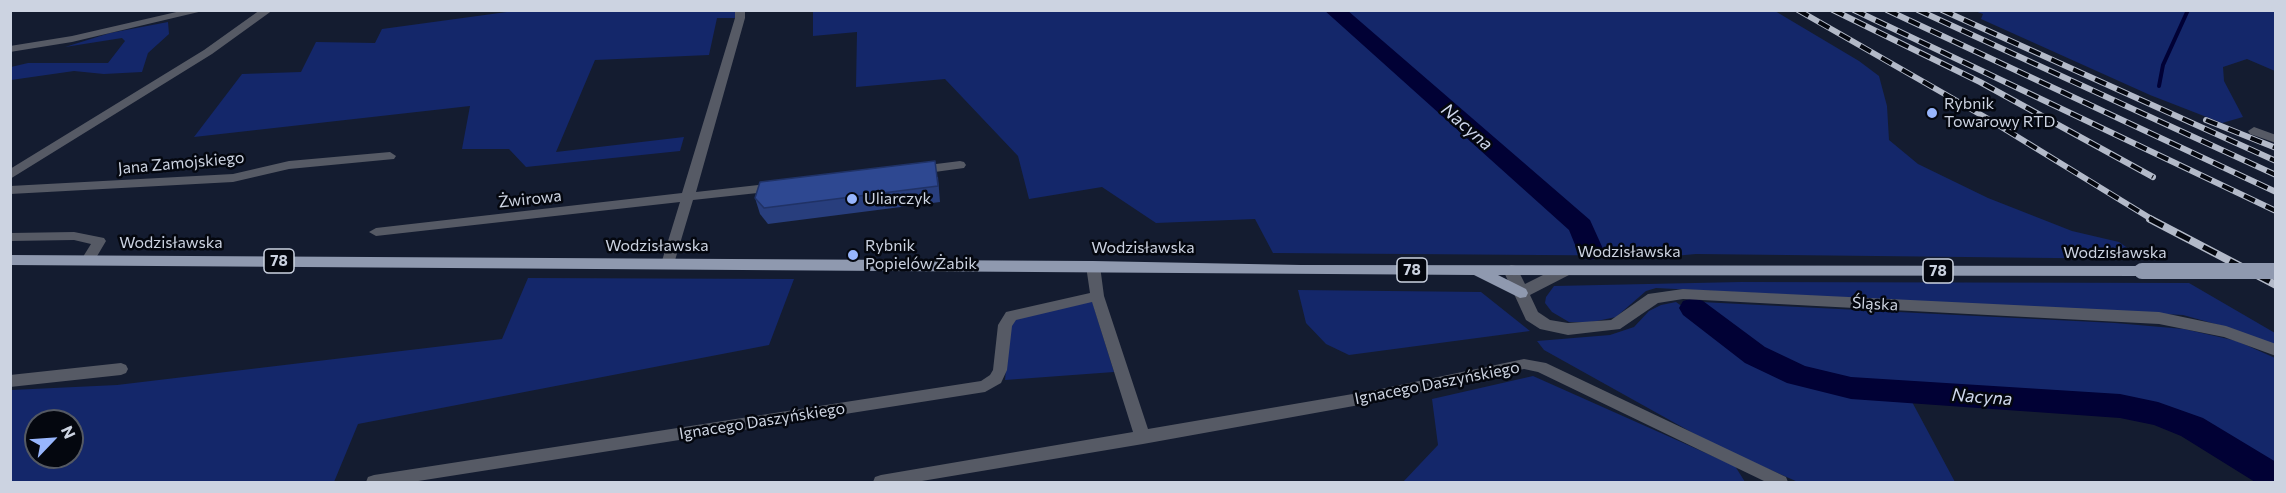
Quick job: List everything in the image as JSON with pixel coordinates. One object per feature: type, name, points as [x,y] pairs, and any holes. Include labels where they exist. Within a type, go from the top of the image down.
[{"type":"main road","name":"Wodzisławska","points":[[10,260],[1474,270],[2276,271]]},
{"type":"main road","points":[[1474,270],[1520,293]]},
{"type":"street","points":[[10,49],[72,39],[202,10]]},
{"type":"street","points":[[10,175],[208,52],[268,10]]},
{"type":"street","points":[[668,264],[740,18],[740,10]]},
{"type":"street","points":[[2254,131],[2276,139]]},
{"type":"street","name":"Jana Zamojskiego","points":[[10,190],[204,181],[233,178],[289,165],[390,156]]},
{"type":"street","points":[[907,171],[960,165]]},
{"type":"street","name":"Żwirowa","points":[[376,232],[792,185]]},
{"type":"street","points":[[10,237],[74,236],[99,241],[88,260]]},
{"type":"street","points":[[1093,266],[1097,296],[1143,438]]},
{"type":"street","name":"Śląska","points":[[1511,270],[1528,311],[1536,319],[1551,326],[1568,329],[1614,325],[1654,298],[1683,294],[2159,318],[2216,329],[2276,350]]},
{"type":"street","points":[[1520,293],[1564,270]]},
{"type":"street","name":"Ignacego Daszyńskiego","points":[[374,483],[985,386],[996,379],[1000,370],[1005,325],[1011,316],[1097,296]]},
{"type":"street","name":"Ignacego Daszyńskiego","points":[[881,483],[1376,396],[1524,364],[1541,367],[1780,483]]},
{"type":"street","points":[[10,381],[121,369]]},
{"type":"street","points":[[1747,467],[1756,483]]},
{"type":"shaded area","points":[[813,10],[1775,11],[1859,61],[1879,76],[1887,106],[1889,140],[1918,164],[1988,198],[2072,231],[2119,242],[2143,259],[1696,254],[1674,256],[1273,253],[1255,219],[1156,223],[1102,187],[1029,199],[1018,156],[945,79],[856,87],[857,32],[813,36]]},
{"type":"shaded area","points":[[514,11],[735,11],[735,18],[717,18],[709,55],[595,60],[556,152],[684,137],[680,151],[526,167],[509,149],[462,149],[470,106],[194,137],[242,74],[301,72],[316,42],[375,43],[382,29]]},
{"type":"shaded area","points":[[1975,11],[2275,11],[2275,71],[2247,59],[2223,67],[2224,81],[2243,117],[2222,123],[2150,95],[1981,19],[1983,14]]},
{"type":"shaded area","points":[[168,22],[169,34],[148,53],[142,72],[104,74],[74,71],[11,80],[11,67],[28,63],[108,63],[125,41],[122,38],[65,47],[110,33]]},
{"type":"shaded area","points":[[528,278],[794,279],[769,345],[358,424],[334,482],[11,482],[11,390],[117,385],[502,339]]},
{"type":"shaded area","points":[[1741,282],[2189,283],[2275,333],[2275,346],[2226,327],[2183,315],[1656,288],[1646,291],[1616,317],[1592,322],[1569,322],[1552,312],[1545,303],[1546,297],[1554,286]]},
{"type":"shaded area","points":[[1298,290],[1481,292],[1530,331],[1349,355],[1326,344],[1306,323]]},
{"type":"shaded area","points":[[1092,301],[1114,372],[1005,380],[1010,324],[1018,316]]},
{"type":"shaded area","points":[[1676,302],[1771,370],[1804,383],[1847,394],[1880,399],[1911,400],[1955,482],[1798,482],[1718,447],[1544,350],[1537,341],[1610,335],[1634,327],[1649,311],[1661,305]]},
{"type":"shaded area","points":[[1694,303],[2115,323],[2184,329],[2237,341],[2275,358],[2275,482],[2185,426],[2148,416],[1873,395],[1838,389],[1755,351],[1756,349]]},
{"type":"shaded area","points":[[1533,376],[1735,466],[1745,482],[1403,482],[1438,445],[1432,399]]},
{"type":"building","points":[[935,161],[938,186],[764,208],[755,198],[760,182]]},
{"type":"waterway","name":"Nacyna","points":[[1334,10],[1581,226],[1590,251]]},
{"type":"waterway","points":[[2159,86],[2163,65],[2188,10]]},
{"type":"waterway","name":"Nacyna","points":[[1693,308],[1755,355],[1798,375],[1851,388],[2120,406],[2158,414],[2192,427],[2276,479]]},
{"type":"railway","points":[[1798,10],[1990,120],[2153,220]]},
{"type":"railway","points":[[1833,10],[1980,82],[2153,177]]},
{"type":"railway","points":[[1854,10],[2276,211]]},
{"type":"railway","points":[[1887,10],[2276,192]]},
{"type":"railway","points":[[1918,10],[2276,175]]},
{"type":"railway","points":[[1942,10],[2276,161]]},
{"type":"railway","points":[[2206,120],[2276,148]]},
{"type":"railway","points":[[2150,219],[2276,285]]},
{"type":"place","name":"Rybnik Towarowy RTD","points":[[1932,113]]},
{"type":"place","name":"Uliarczyk","points":[[852,199]]},
{"type":"place","name":"Rybnik Popielów Żabik","points":[[853,255]]}]
